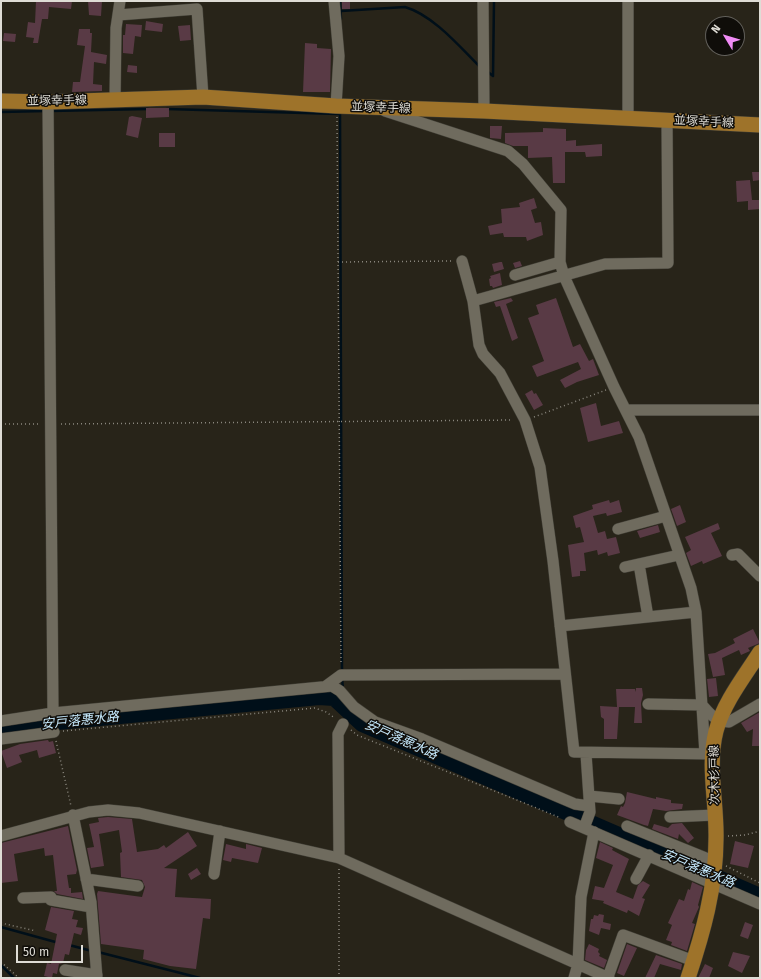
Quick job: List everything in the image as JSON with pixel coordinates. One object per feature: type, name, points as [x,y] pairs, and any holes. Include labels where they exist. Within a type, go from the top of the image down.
[{"type":"main road","name":"並塚幸手線","points":[[1,101],[48,108],[115,100],[203,98],[375,108],[484,111],[760,125]]},
{"type":"main road","name":"次木杉戸線","points":[[713,884],[717,838],[709,754],[719,721],[728,702],[760,652]]},
{"type":"main road","points":[[688,978],[706,918],[713,884]]},
{"type":"street","points":[[115,100],[118,15],[120,1]]},
{"type":"street","points":[[334,1],[339,56],[336,106]]},
{"type":"street","points":[[483,1],[484,111]]},
{"type":"street","points":[[628,1],[628,118]]},
{"type":"street","points":[[118,15],[197,9],[203,98]]},
{"type":"street","points":[[48,108],[53,713]]},
{"type":"street","points":[[375,108],[466,139],[508,151],[523,164],[561,210],[560,262],[564,276],[614,387],[639,437],[691,588],[696,612],[702,705],[709,754],[586,754],[574,752],[553,561],[540,467],[525,420],[500,373],[483,354],[479,345],[473,301],[462,260]]},
{"type":"street","points":[[473,301],[605,264],[668,263],[667,120]]},
{"type":"street","points":[[515,275],[560,262]]},
{"type":"street","points":[[626,410],[760,410]]},
{"type":"street","points":[[618,529],[666,516]]},
{"type":"street","points":[[732,555],[738,554],[760,576]]},
{"type":"street","points":[[625,567],[679,555]]},
{"type":"street","points":[[639,564],[648,617]]},
{"type":"street","points":[[560,626],[696,612]]},
{"type":"street","points":[[326,686],[341,675],[565,674]]},
{"type":"street","points":[[1,721],[53,713],[326,686],[340,690],[354,707],[375,722],[422,739],[575,804],[589,805],[619,799]]},
{"type":"street","points":[[648,704],[702,705],[719,721],[729,722],[760,704]]},
{"type":"street","points":[[339,858],[338,734],[343,724]]},
{"type":"street","points":[[1,739],[54,732]]},
{"type":"street","points":[[574,978],[578,964],[581,897],[589,830],[586,754]]},
{"type":"street","points":[[1,836],[73,815],[108,810],[139,813],[339,858],[609,978],[623,935],[694,961]]},
{"type":"street","points":[[64,970],[97,976],[91,907],[73,815]]},
{"type":"street","points":[[670,816],[716,815]]},
{"type":"street","points":[[570,822],[760,904]]},
{"type":"street","points":[[627,826],[716,862]]},
{"type":"street","points":[[214,874],[220,831]]},
{"type":"street","points":[[636,879],[648,855]]},
{"type":"street","points":[[86,879],[138,886]]},
{"type":"street","points":[[23,898],[51,897],[51,900],[91,907]]},
{"type":"path","points":[[336,106],[340,422],[341,675]]},
{"type":"path","points":[[337,262],[462,260]]},
{"type":"path","points":[[1,424],[525,420],[614,387]]},
{"type":"path","points":[[73,815],[54,732],[315,708],[326,712],[357,735],[570,822]]},
{"type":"path","points":[[717,838],[745,835],[760,831]]},
{"type":"path","points":[[339,858],[339,978]]},
{"type":"path","points":[[716,862],[760,883]]},
{"type":"path","points":[[1,923],[36,931]]},
{"type":"path","points":[[1,962],[19,978]]},
{"type":"building","points":[[36,1],[72,1],[71,9],[49,7],[48,19],[42,19],[38,43],[33,43],[34,38],[26,37],[28,22],[35,23]]},
{"type":"building","points":[[88,1],[102,1],[101,16],[89,15]]},
{"type":"building","points":[[342,1],[350,1],[350,9],[342,9]]},
{"type":"building","points":[[146,21],[163,24],[162,32],[145,30]]},
{"type":"building","points":[[126,24],[142,25],[141,37],[135,36],[133,54],[123,53],[123,35],[125,35]]},
{"type":"building","points":[[190,25],[191,40],[180,41],[178,26]]},
{"type":"building","points":[[79,29],[90,29],[90,33],[92,33],[91,52],[107,55],[106,64],[94,62],[93,84],[102,85],[102,91],[72,92],[73,82],[80,82],[85,46],[77,45]]},
{"type":"building","points":[[4,33],[16,34],[15,42],[3,41]]},
{"type":"building","points":[[305,43],[317,44],[317,48],[331,49],[330,92],[303,92]]},
{"type":"building","points":[[128,65],[137,66],[137,73],[127,72]]},
{"type":"building","points":[[146,108],[169,108],[169,117],[146,118]]},
{"type":"building","points":[[132,116],[142,118],[138,138],[126,135],[129,117]]},
{"type":"building","points":[[490,126],[502,126],[501,139],[490,138]]},
{"type":"building","points":[[543,128],[566,129],[566,141],[576,140],[576,146],[602,144],[602,156],[586,157],[585,152],[565,152],[565,183],[553,183],[552,157],[528,158],[528,146],[513,146],[505,143],[505,133],[543,132]]},
{"type":"building","points":[[159,133],[175,133],[175,147],[159,147]]},
{"type":"building","points":[[752,172],[760,172],[760,180],[753,181]]},
{"type":"building","points":[[750,180],[752,200],[760,200],[760,209],[748,210],[748,201],[737,202],[736,181]]},
{"type":"building","points":[[534,198],[537,208],[531,210],[535,223],[541,222],[543,235],[527,241],[526,237],[504,237],[503,233],[490,235],[488,226],[502,223],[501,209],[520,207],[519,203]]},
{"type":"building","points":[[520,261],[522,266],[515,268],[513,263]]},
{"type":"building","points":[[502,262],[504,269],[494,272],[492,264]]},
{"type":"building","points":[[500,273],[502,285],[493,288],[490,286],[490,276]]},
{"type":"building","points":[[511,298],[513,301],[506,304],[518,338],[512,341],[500,306],[496,307],[494,302]]},
{"type":"building","points":[[556,298],[573,347],[580,344],[589,361],[593,359],[599,375],[577,382],[565,388],[560,380],[581,369],[578,362],[537,377],[532,366],[544,361],[528,318],[539,314],[536,305]]},
{"type":"building","points":[[532,390],[534,394],[536,393],[543,405],[534,410],[525,394]]},
{"type":"building","points":[[596,403],[601,426],[619,421],[623,433],[588,442],[580,408]]},
{"type":"building","points":[[609,500],[610,503],[619,500],[622,512],[607,516],[606,513],[593,516],[598,533],[605,531],[607,539],[616,537],[620,553],[608,556],[607,552],[598,555],[597,550],[584,553],[586,571],[580,571],[580,576],[572,577],[568,545],[584,542],[580,527],[576,528],[573,516],[593,509],[592,505]]},
{"type":"building","points":[[680,505],[686,522],[677,526],[671,509]]},
{"type":"building","points":[[718,523],[720,529],[711,533],[722,556],[703,564],[702,561],[691,566],[686,553],[691,550],[685,537]]},
{"type":"building","points":[[658,525],[660,532],[640,538],[637,531]]},
{"type":"building","points":[[753,629],[760,643],[748,648],[750,651],[741,655],[739,650],[722,658],[725,675],[713,677],[708,654],[715,653],[735,643],[733,639]]},
{"type":"building","points":[[716,678],[718,696],[709,697],[707,679]]},
{"type":"building","points":[[636,688],[642,688],[642,723],[634,723],[635,707],[619,707],[617,739],[604,739],[604,719],[601,717],[600,706],[617,707],[616,689],[635,689],[636,692]]},
{"type":"building","points":[[760,712],[760,746],[752,746],[753,729],[747,732],[741,723]]},
{"type":"building","points":[[48,740],[49,742],[53,741],[56,753],[39,758],[37,750],[19,755],[22,762],[7,768],[1,751],[20,744]]},
{"type":"building","points":[[627,792],[656,799],[656,797],[671,800],[671,803],[683,804],[682,809],[666,811],[653,809],[648,826],[644,825],[617,815],[621,806],[623,807],[625,803]]},
{"type":"building","points":[[108,817],[132,819],[137,852],[158,849],[164,845],[166,848],[188,832],[197,846],[164,868],[177,869],[175,897],[211,899],[210,919],[203,918],[196,969],[170,966],[143,959],[144,950],[101,944],[98,891],[142,897],[145,887],[142,880],[121,877],[120,853],[122,852],[119,830],[99,834],[104,866],[91,868],[87,848],[94,847],[89,824],[99,822],[98,818]]},
{"type":"building","points":[[682,823],[694,838],[688,843],[679,834],[678,839],[652,829],[654,824],[668,828],[672,824]]},
{"type":"building","points":[[68,826],[77,870],[76,874],[67,875],[69,888],[71,888],[71,893],[82,892],[83,899],[57,894],[54,891],[57,891],[53,855],[45,856],[44,848],[14,854],[18,881],[1,883],[1,843]]},
{"type":"building","points":[[735,841],[754,846],[748,868],[730,864]]},
{"type":"building","points":[[600,842],[613,848],[612,850],[629,859],[616,892],[633,899],[638,885],[643,881],[650,885],[642,898],[645,899],[639,916],[628,910],[627,913],[603,903],[604,901],[592,899],[595,886],[604,888],[613,865],[596,858]]},
{"type":"building","points":[[226,844],[246,849],[246,844],[262,848],[258,863],[232,858],[231,862],[223,860]]},
{"type":"building","points":[[197,868],[201,874],[191,880],[188,874]]},
{"type":"building","points":[[692,882],[703,887],[698,905],[699,907],[692,923],[695,924],[687,951],[671,945],[672,942],[666,940],[672,925],[668,923],[679,899],[684,901],[688,889],[690,890]]},
{"type":"building","points":[[51,907],[74,911],[72,919],[78,920],[76,927],[83,928],[81,935],[74,933],[69,955],[65,954],[63,963],[59,964],[57,974],[53,973],[52,978],[44,976],[47,963],[51,964],[57,934],[45,930]]},
{"type":"building","points":[[599,914],[604,915],[603,922],[611,924],[610,930],[601,928],[599,935],[589,931],[591,919],[593,919],[594,915],[598,916]]},
{"type":"building","points":[[745,922],[753,925],[748,939],[740,936]]},
{"type":"building","points":[[589,944],[599,949],[599,956],[607,960],[604,968],[585,960],[586,950]]},
{"type":"building","points":[[627,944],[637,948],[624,976],[617,973]]},
{"type":"building","points":[[733,952],[750,956],[742,973],[728,966]]},
{"type":"building","points":[[656,955],[682,964],[681,970],[660,964],[654,978],[645,978]]},
{"type":"building","points":[[705,964],[713,968],[709,978],[698,978]]},
{"type":"waterway","points":[[340,1],[341,19]]},
{"type":"waterway","points":[[488,72],[493,76],[494,1]]},
{"type":"waterway","points":[[341,11],[405,7],[415,11],[426,17],[446,32],[480,67]]},
{"type":"waterway","points":[[51,111],[148,109]]},
{"type":"waterway","points":[[167,109],[338,114]]},
{"type":"waterway","points":[[1,112],[46,111]]},
{"type":"waterway","points":[[340,112],[342,673]]},
{"type":"waterway","points":[[342,678],[343,689]]},
{"type":"waterway","name":"安戸落悪水路","points":[[1,731],[47,723],[319,697],[334,698],[362,724],[760,896]]},
{"type":"waterway","name":"安戸落悪水路","points":[[343,700],[343,707]]},
{"type":"waterway","points":[[1,927],[59,943]]},
{"type":"waterway","points":[[69,945],[92,951]]},
{"type":"waterway","points":[[98,952],[200,978]]},
{"type":"waterway","points":[[1,965],[14,978]]}]
